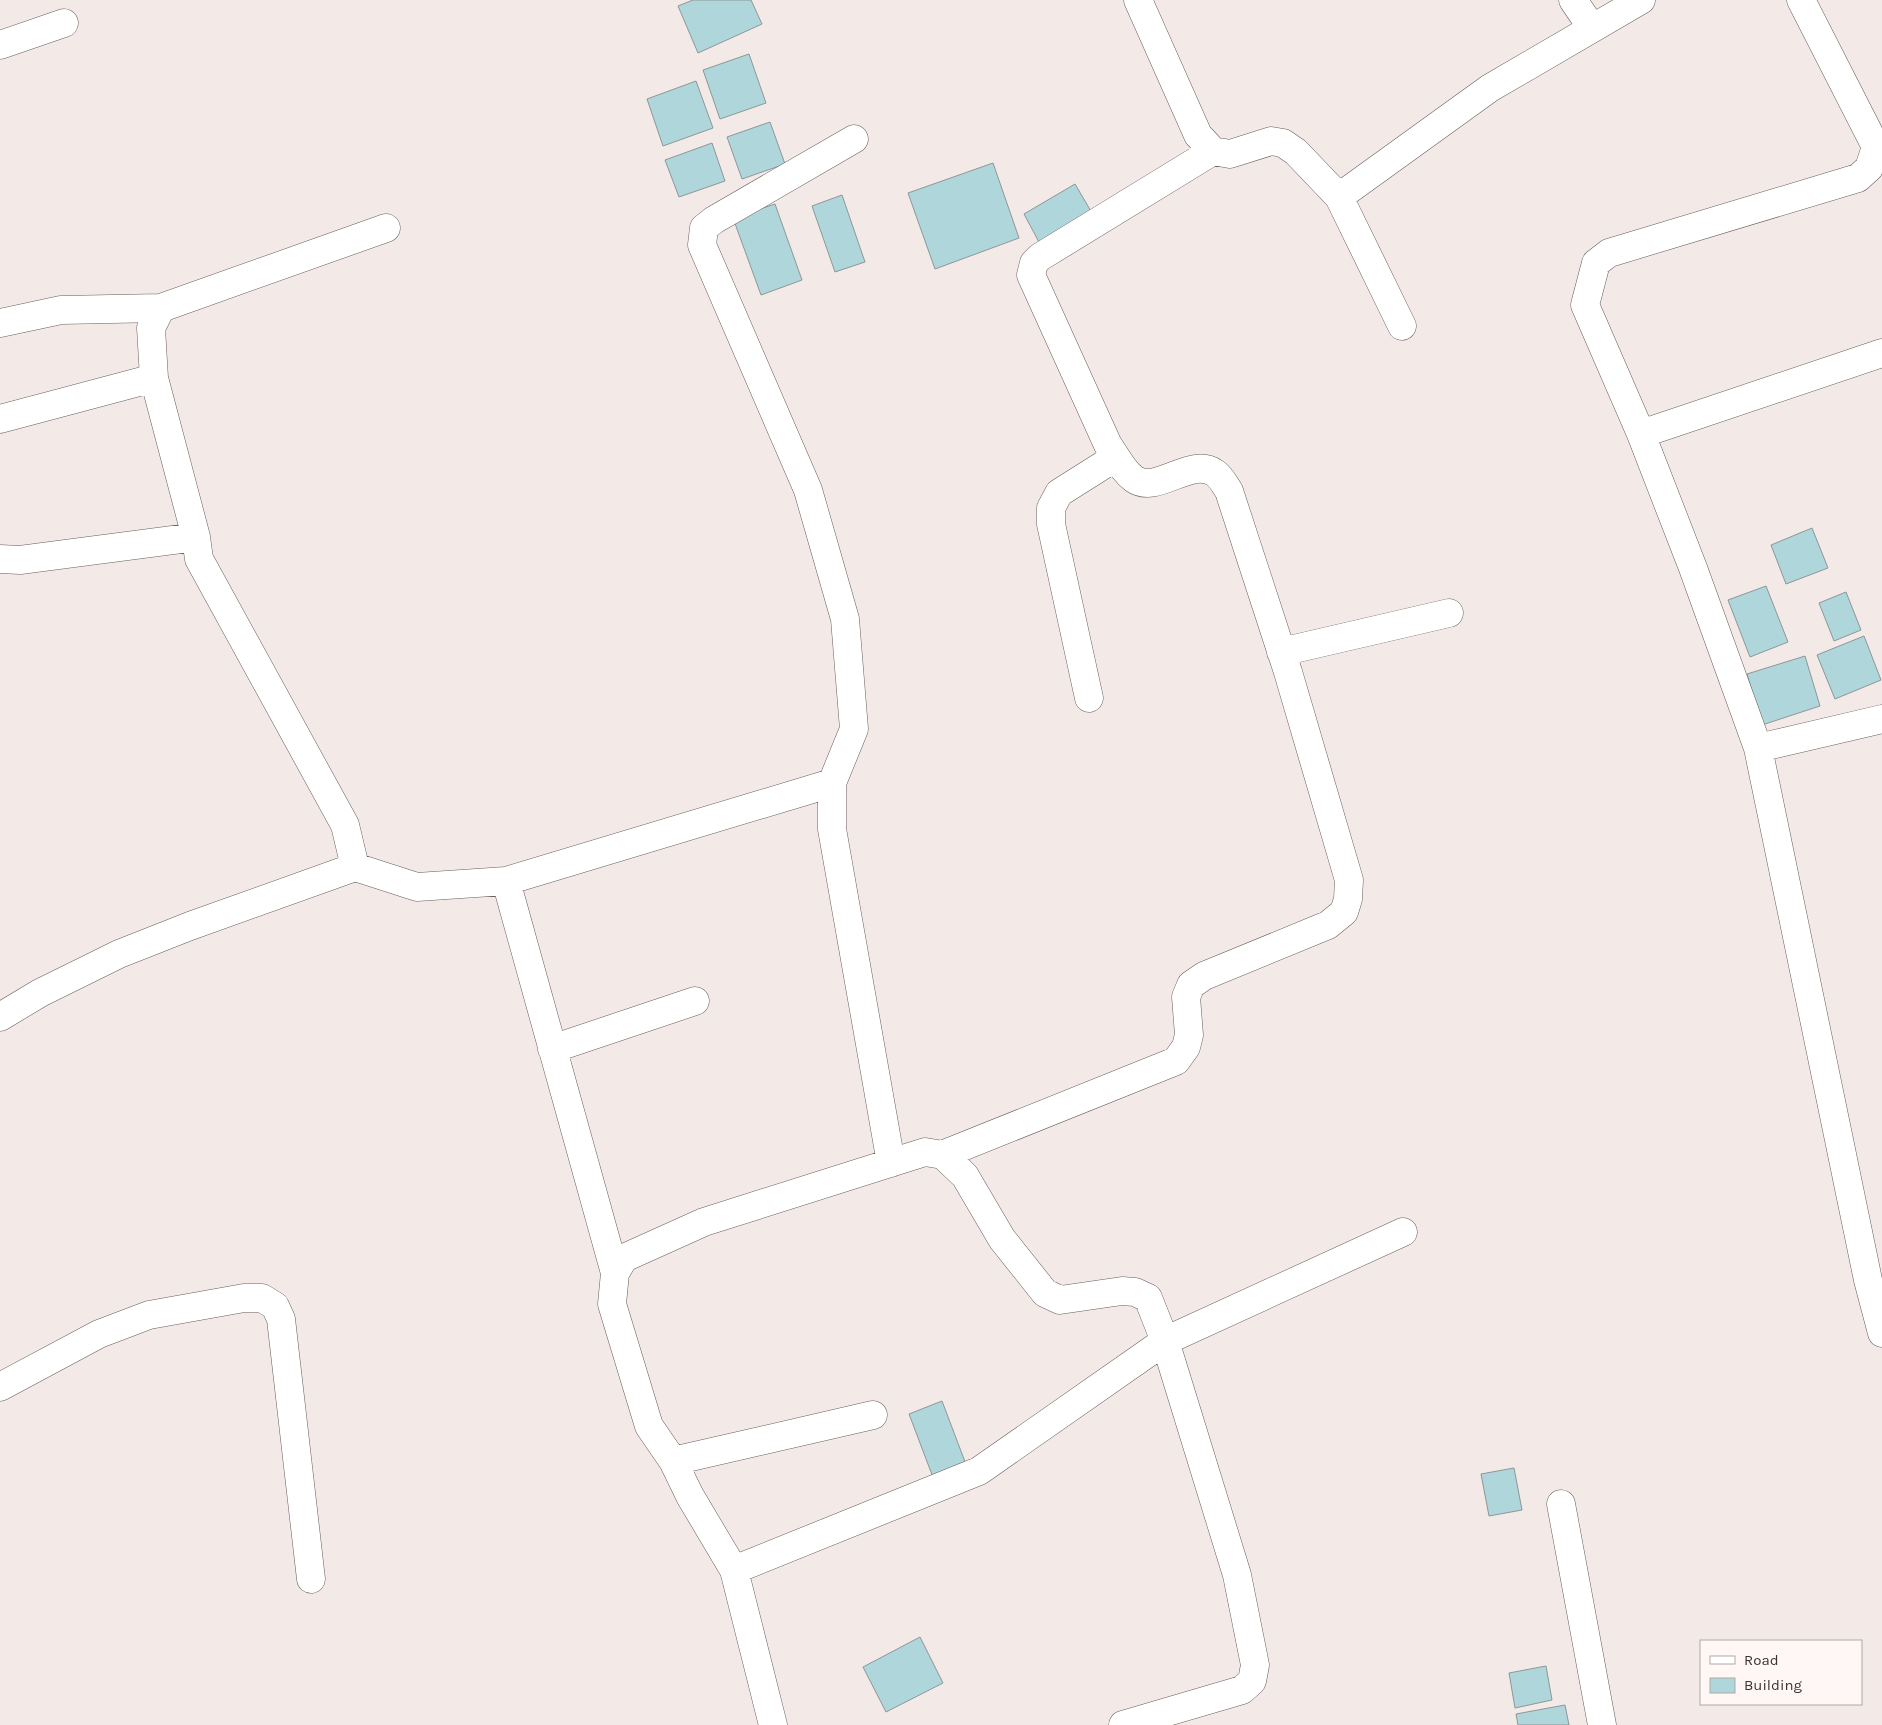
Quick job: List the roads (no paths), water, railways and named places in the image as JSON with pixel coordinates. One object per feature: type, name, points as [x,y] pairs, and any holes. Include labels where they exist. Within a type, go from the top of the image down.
[{"type":"street","points":[[1138,0],[1198,135],[1213,151],[1230,154],[1271,141],[1283,144],[1296,152],[1339,197],[1402,326]]},
{"type":"street","points":[[1574,0],[1592,28]]},
{"type":"street","points":[[1339,197],[1490,88],[1641,0]]},
{"type":"street","points":[[1801,0],[1876,147],[1870,168],[1870,176],[1608,253],[1596,263],[1585,305],[1641,434],[1693,568],[1758,748],[1868,1280],[1882,1333]]},
{"type":"street","points":[[0,45],[64,23]]},
{"type":"street","points":[[854,139],[714,220],[704,228],[702,245],[808,490],[846,619],[854,729],[832,783],[832,829],[892,1163]]},
{"type":"street","points":[[615,1273],[624,1258],[704,1222],[925,1152],[942,1155],[1176,1061],[1186,1047],[1189,1035],[1186,997],[1192,985],[1204,976],[1328,925],[1344,912],[1348,899],[1349,880],[1281,652],[1229,491],[1217,474],[1207,468],[1195,468],[1147,484],[1135,479],[1108,445],[1031,275],[1034,263],[1040,257],[1213,151]]},
{"type":"street","points":[[0,323],[61,310],[161,308],[386,228]]},
{"type":"street","points":[[161,308],[151,328],[154,378],[196,537],[199,559],[345,825],[354,867]]},
{"type":"street","points":[[1641,434],[1882,353]]},
{"type":"street","points":[[0,419],[154,378]]},
{"type":"street","points":[[1089,698],[1051,524],[1051,508],[1060,493],[1116,457]]},
{"type":"street","points":[[0,560],[20,560],[196,537]]},
{"type":"street","points":[[1281,652],[1449,613]]},
{"type":"street","points":[[1758,748],[1882,719]]},
{"type":"street","points":[[0,1017],[40,993],[119,954],[190,926],[354,867],[417,887],[506,881],[832,783]]},
{"type":"street","points":[[506,881],[615,1273],[612,1304],[649,1426],[673,1460],[690,1496],[734,1570],[773,1725]]},
{"type":"street","points":[[552,1049],[695,1001]]},
{"type":"street","points":[[942,1155],[965,1176],[1002,1239],[1045,1293],[1060,1300],[1122,1290],[1135,1292],[1148,1298],[1165,1340],[1237,1575],[1255,1665],[1252,1681],[1242,1690],[1123,1725]]},
{"type":"street","points":[[734,1570],[979,1471],[1165,1340],[1403,1232]]},
{"type":"street","points":[[0,1387],[99,1334],[149,1316],[244,1298],[262,1298],[269,1302],[275,1306],[281,1319],[312,1579]]},
{"type":"street","points":[[673,1460],[873,1415]]},
{"type":"street","points":[[1561,1504],[1602,1725]]}]
